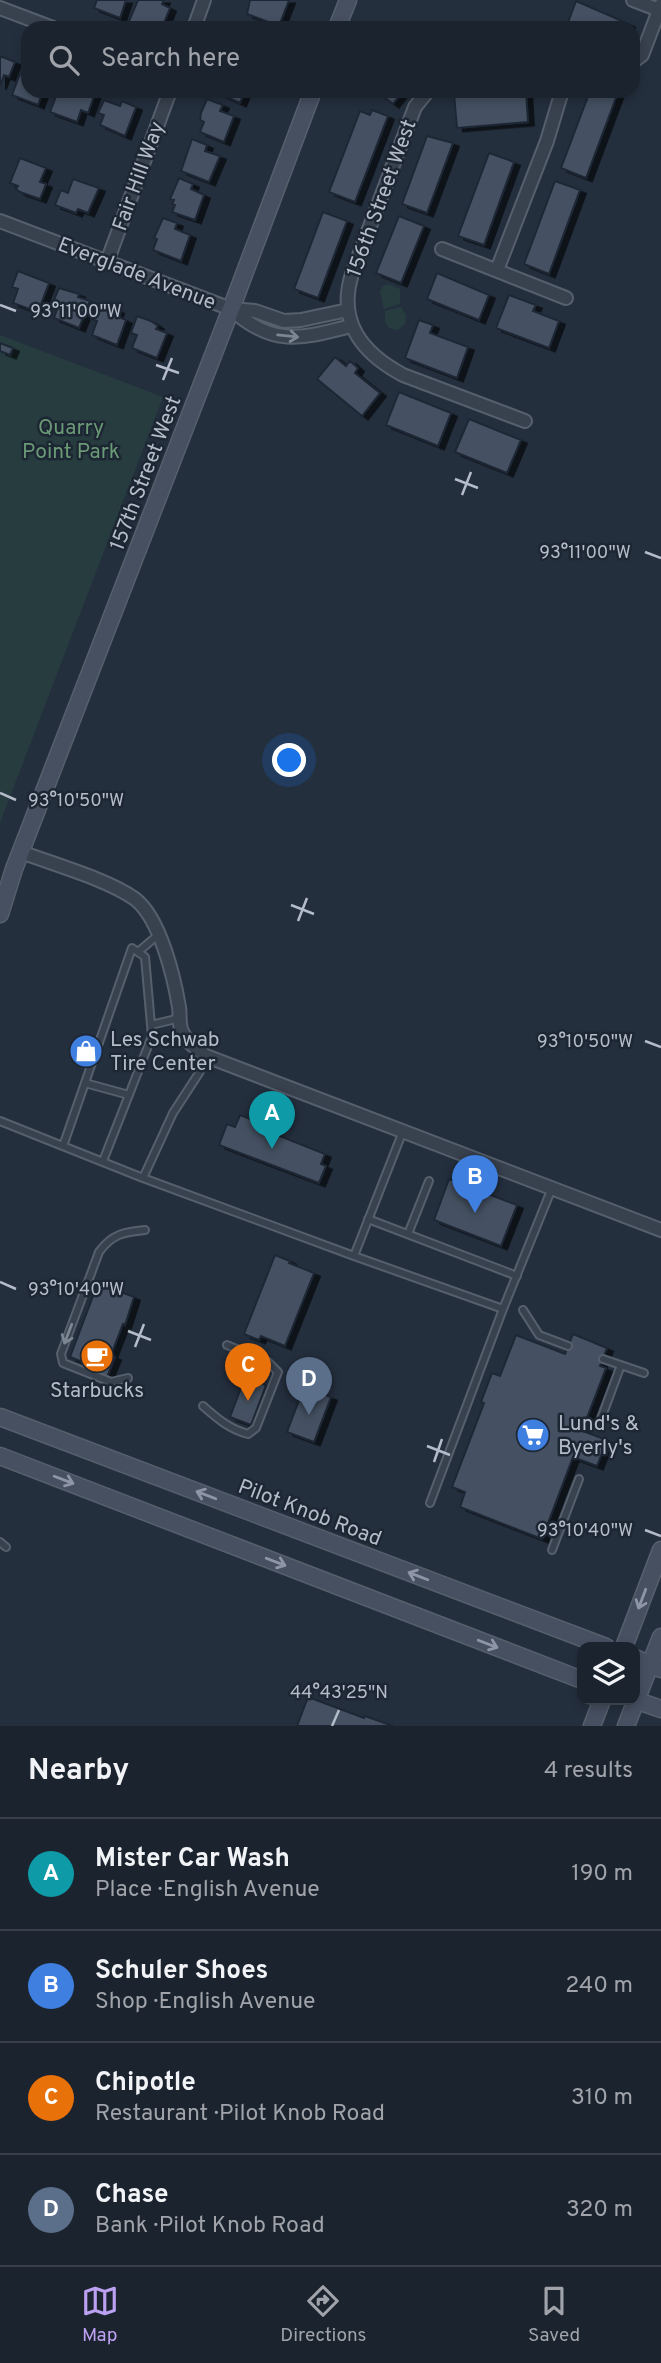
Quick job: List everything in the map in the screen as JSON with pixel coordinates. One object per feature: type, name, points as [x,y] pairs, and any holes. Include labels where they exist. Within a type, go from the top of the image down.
[{"type":"main road","points":[[340,21],[348,0]]},
{"type":"main road","name":"157th Street West","points":[[0,899],[21,852],[310,98]]},
{"type":"main road","name":"157th Street West","points":[[0,914],[14,869]]},
{"type":"main road","name":"Pilot Knob Road","points":[[0,1417],[593,1642]]},
{"type":"main road","points":[[0,1456],[577,1678]]},
{"type":"main road","points":[[626,1642],[661,1550]]},
{"type":"main road","points":[[640,1687],[661,1637]]},
{"type":"main road","points":[[640,1702],[661,1709]]},
{"type":"main road","points":[[592,1726],[600,1705]]},
{"type":"main road","points":[[626,1726],[633,1705]]},
{"type":"street","points":[[196,21],[204,0]]},
{"type":"street","points":[[633,0],[660,8],[640,57]]},
{"type":"street","points":[[0,8],[34,21]]},
{"type":"street","name":"Fair Hill Way","points":[[107,262],[167,98]]},
{"type":"street","name":"156th Street West","points":[[348,310],[352,274],[415,107],[422,98]]},
{"type":"street","points":[[497,270],[547,141],[560,98]]},
{"type":"street","name":"Everglade Avenue","points":[[0,221],[231,309],[249,326],[272,334],[289,337],[313,336],[351,326]]},
{"type":"street","points":[[442,249],[566,298]]},
{"type":"street","points":[[231,309],[255,311],[284,321],[348,310],[351,326],[385,365],[525,421]]},
{"type":"street","points":[[21,852],[114,887],[137,900],[165,947],[181,1029],[191,1045],[206,1056],[661,1230]]},
{"type":"lane","points":[[138,952],[159,935]]},
{"type":"lane","points":[[62,1146],[132,948],[145,957],[152,1036],[103,1161]]},
{"type":"lane","points":[[151,1025],[180,1018]]},
{"type":"lane","points":[[143,1178],[173,1113],[206,1056]]},
{"type":"lane","points":[[85,1083],[129,1095]]},
{"type":"lane","points":[[0,1121],[143,1178],[503,1309]]},
{"type":"lane","points":[[354,1256],[403,1131]]},
{"type":"lane","points":[[408,1234],[429,1181]]},
{"type":"lane","points":[[430,1503],[552,1188]]},
{"type":"lane","points":[[368,1219],[517,1276]]},
{"type":"lane","points":[[128,1378],[111,1382],[63,1363],[61,1354],[99,1252],[107,1242],[124,1232],[145,1230]]},
{"type":"lane","points":[[523,1310],[539,1335],[568,1346]]},
{"type":"lane","points":[[203,1406],[225,1426],[237,1431],[248,1434],[256,1428],[278,1372],[268,1362],[227,1346]]},
{"type":"lane","points":[[603,1359],[644,1373]]},
{"type":"lane","points":[[597,1427],[621,1365]]},
{"type":"lane","points":[[552,1550],[579,1479]]},
{"type":"green space","points":[[389,284],[400,289],[400,304],[384,309],[380,292],[383,286]]},
{"type":"green space","points":[[401,307],[406,315],[405,324],[398,330],[389,328],[385,322],[385,311]]},
{"type":"green space","name":"Quarry Point Park","points":[[0,335],[163,397],[0,823]]},
{"type":"building","points":[[97,0],[126,0],[120,18],[94,8]]},
{"type":"building","points":[[138,0],[164,0],[162,4],[170,8],[165,21],[129,21]]},
{"type":"building","points":[[250,0],[289,0],[281,21],[266,21],[247,14]]},
{"type":"building","points":[[576,1],[622,21],[569,21]]},
{"type":"building","points":[[0,56],[15,62],[9,77],[4,75],[0,86]]},
{"type":"building","points":[[20,74],[21,98],[40,98],[38,105],[12,95]]},
{"type":"building","points":[[55,98],[93,98],[88,113],[81,110],[77,122],[50,112]]},
{"type":"building","points":[[229,98],[242,98],[240,103]]},
{"type":"building","points":[[385,98],[398,98],[393,104]]},
{"type":"building","points":[[454,98],[526,98],[528,122],[457,128]]},
{"type":"building","points":[[587,98],[616,98],[586,178],[561,168]]},
{"type":"building","points":[[207,99],[223,105],[220,111],[234,116],[224,142],[200,132],[204,122],[200,120],[201,113]]},
{"type":"building","points":[[104,100],[120,106],[122,101],[136,107],[125,136],[100,125],[104,115],[98,113]]},
{"type":"building","points":[[372,110],[388,116],[355,202],[329,192],[360,111],[370,115]]},
{"type":"building","points":[[427,136],[453,143],[427,213],[402,204]]},
{"type":"building","points":[[192,139],[207,145],[205,151],[220,156],[209,182],[181,171]]},
{"type":"building","points":[[489,153],[514,162],[484,245],[458,236]]},
{"type":"building","points":[[20,158],[46,168],[40,182],[46,184],[40,199],[20,192],[16,189],[18,186],[10,183]]},
{"type":"building","points":[[179,178],[193,184],[191,189],[204,195],[195,220],[172,212],[175,205],[172,204],[174,200],[170,199]]},
{"type":"building","points":[[73,179],[99,188],[88,213],[78,209],[76,213],[55,205],[61,190],[68,193]]},
{"type":"building","points":[[555,181],[580,190],[549,274],[524,264]]},
{"type":"building","points":[[323,212],[347,221],[318,298],[294,289]]},
{"type":"building","points":[[399,216],[424,226],[401,283],[376,273]]},
{"type":"building","points":[[163,218],[177,223],[175,229],[190,235],[181,261],[153,250],[157,239],[154,238]]},
{"type":"building","points":[[18,271],[49,283],[38,312],[13,303],[18,289],[12,287]]},
{"type":"building","points":[[437,273],[489,295],[479,320],[427,299]]},
{"type":"building","points":[[59,288],[79,294],[78,297],[90,301],[79,328],[54,318],[59,304],[53,302]]},
{"type":"building","points":[[509,295],[536,305],[533,311],[559,321],[549,348],[496,328]]},
{"type":"building","points":[[103,304],[118,310],[116,316],[126,320],[117,345],[92,335],[97,321],[91,319],[97,305],[102,307]]},
{"type":"building","points":[[137,316],[151,321],[158,326],[156,329],[167,333],[157,358],[132,348],[137,335],[131,333]]},
{"type":"building","points":[[419,320],[433,325],[430,333],[468,347],[457,378],[405,358]]},
{"type":"building","points":[[0,343],[13,348],[10,355],[0,351]]},
{"type":"building","points":[[335,357],[346,366],[350,361],[358,368],[355,373],[380,393],[362,416],[317,379]]},
{"type":"building","points":[[399,392],[451,413],[438,446],[386,425]]},
{"type":"building","points":[[469,419],[521,440],[507,473],[455,452]]},
{"type":"building","points":[[240,1115],[274,1128],[272,1133],[325,1154],[321,1164],[326,1166],[319,1183],[219,1145],[227,1124],[235,1127]]},
{"type":"building","points":[[449,1179],[517,1205],[501,1246],[434,1220]]},
{"type":"building","points":[[275,1255],[314,1273],[285,1346],[261,1336],[259,1340],[244,1334]]},
{"type":"building","points":[[98,1283],[134,1297],[111,1355],[115,1357],[107,1377],[91,1371],[93,1366],[70,1357]]},
{"type":"building","name":"Lund's & Byerly's","points":[[573,1334],[607,1348],[600,1366],[606,1368],[582,1431],[607,1440],[597,1466],[573,1457],[542,1539],[460,1507],[465,1492],[452,1487],[484,1403],[481,1402],[492,1373],[500,1376],[516,1335],[565,1354]]},
{"type":"building","points":[[245,1377],[266,1385],[251,1425],[230,1417]]},
{"type":"building","points":[[304,1387],[331,1397],[314,1442],[287,1432]]},
{"type":"building","points":[[308,1697],[364,1718],[365,1716],[393,1726],[297,1726]]},
{"type":"place","name":"Les Schwab Tire Center","points":[[86,1051]]},
{"type":"place","name":"Mister Car Wash","points":[[272,1149]]},
{"type":"place","name":"Schuler Shoes","points":[[475,1213]]},
{"type":"place","name":"Starbucks","points":[[97,1356]]},
{"type":"place","name":"Chipotle","points":[[248,1401]]},
{"type":"place","name":"Chase","points":[[309,1415]]},
{"type":"place","name":"Lund's & Byerly's","points":[[533,1435]]}]
